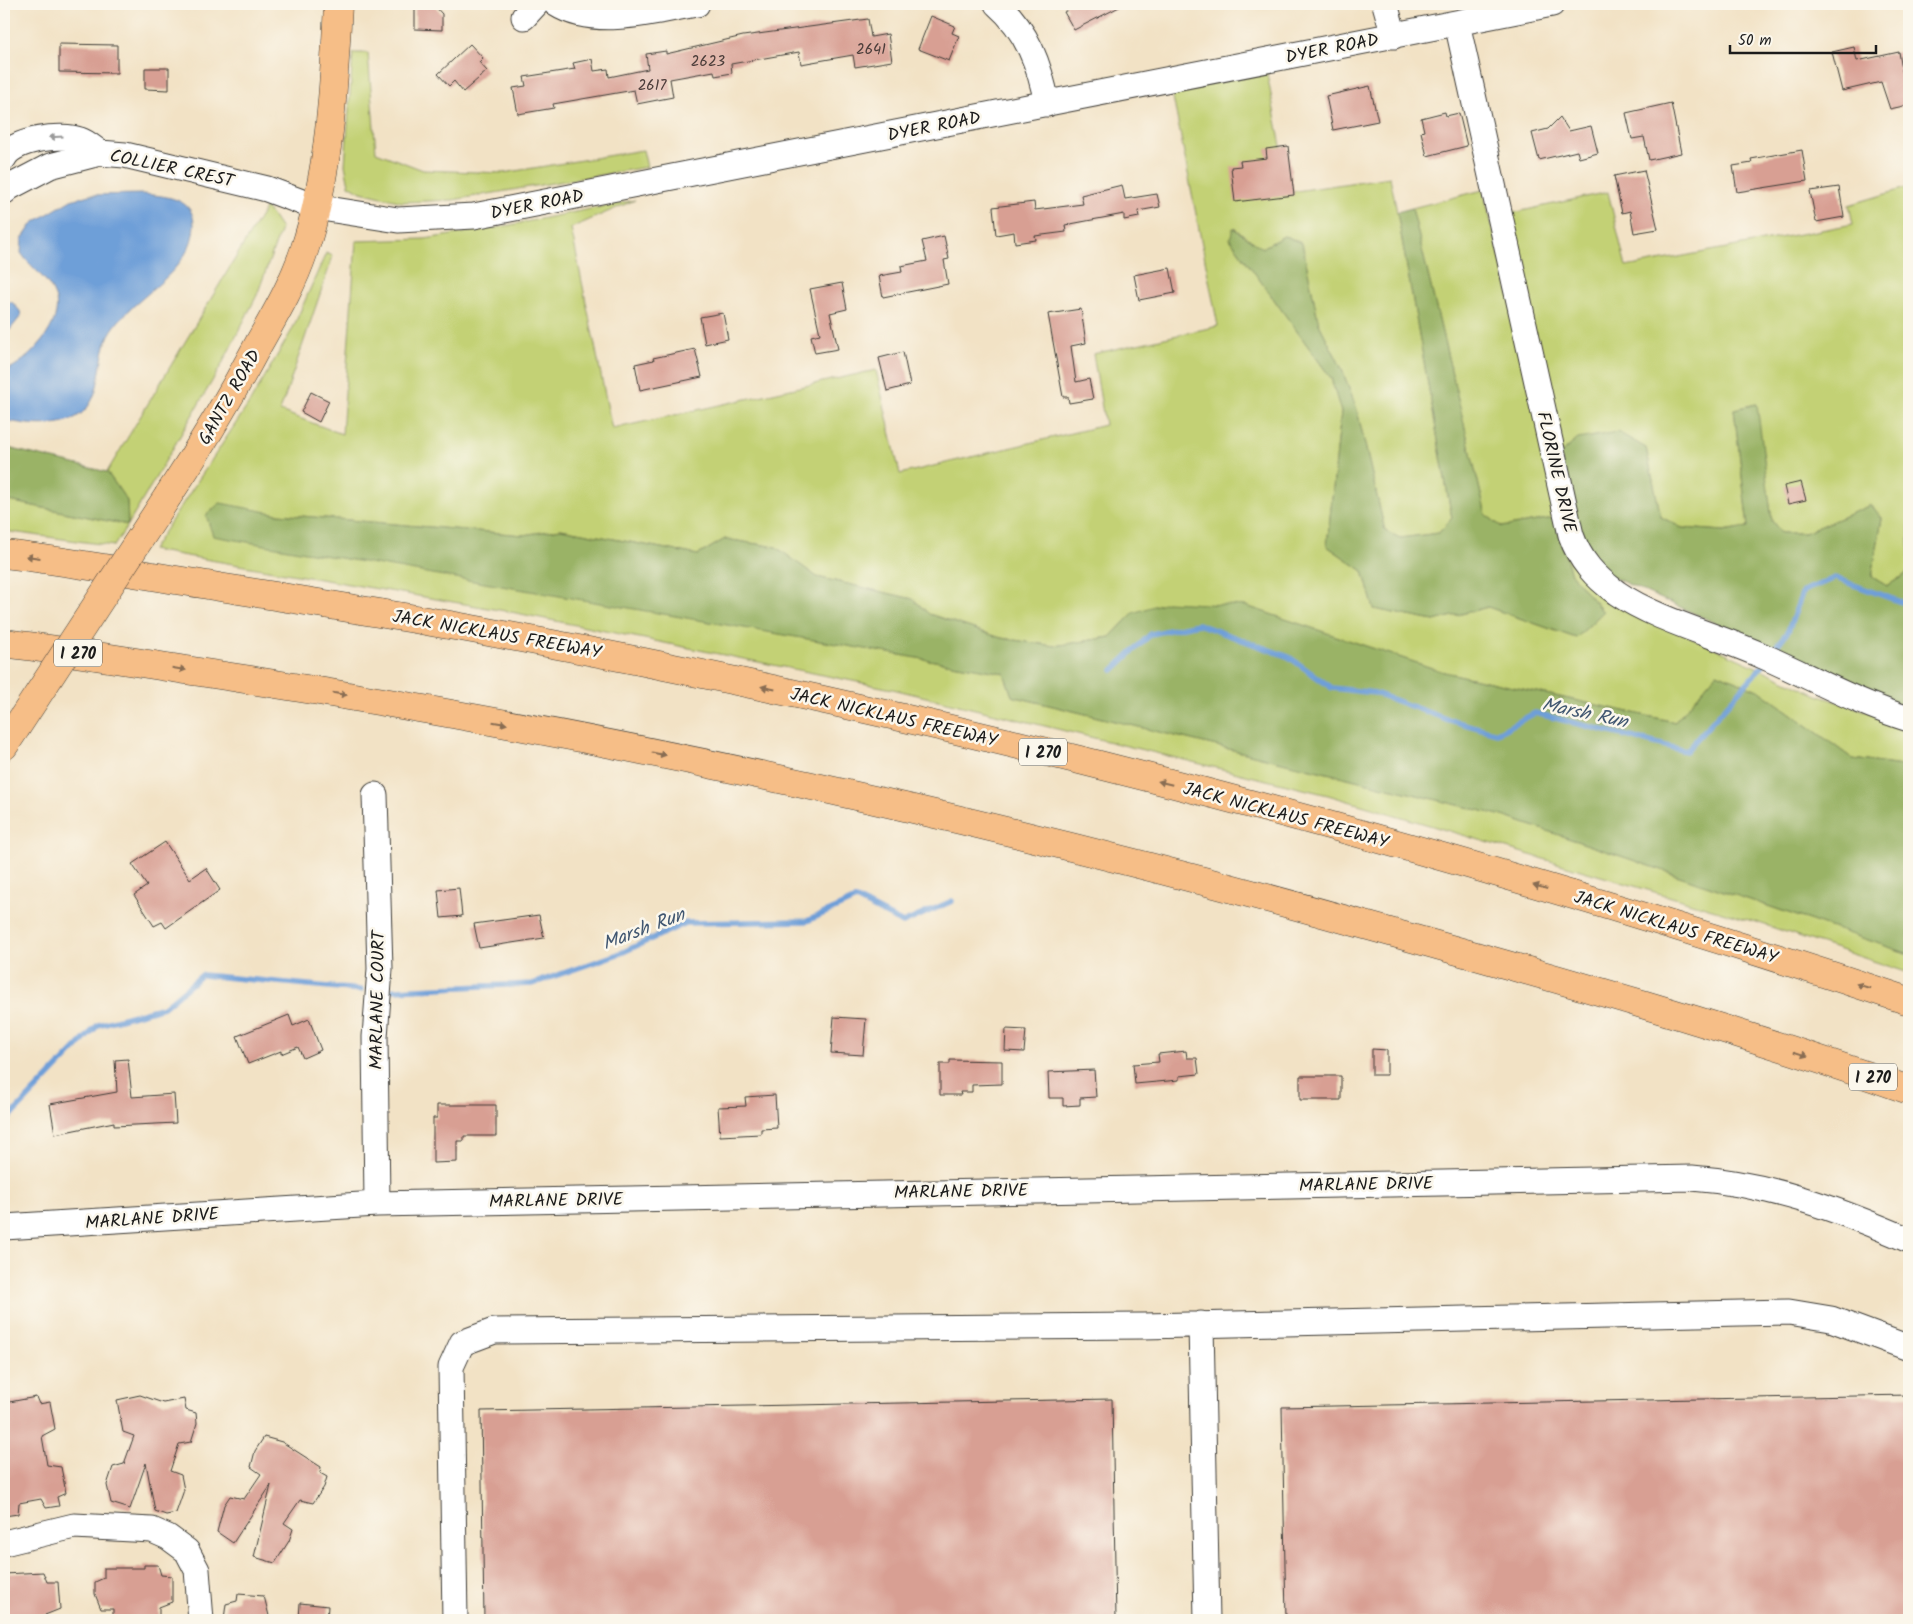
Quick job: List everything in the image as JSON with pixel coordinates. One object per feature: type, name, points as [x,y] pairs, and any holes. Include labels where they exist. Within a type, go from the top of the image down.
[{"type":"main road","name":"GANTZ ROAD","points":[[10,737],[168,496],[236,387],[292,281],[304,250],[323,163],[334,68],[338,4]]},
{"type":"main road","name":"JACK NICKLAUS FREEWAY","points":[[4,554],[62,561],[367,610],[576,648],[828,700],[1304,817],[1739,945],[1909,1001]]},
{"type":"main road","name":"I 270","points":[[4,643],[342,694],[554,733],[807,784],[1058,842],[1515,967],[1836,1064],[1909,1090]]},
{"type":"street","points":[[556,4],[566,10],[616,17],[697,4]]},
{"type":"street","points":[[997,4],[1012,17],[1029,45],[1042,76],[1047,104]]},
{"type":"street","points":[[1385,4],[1394,36]]},
{"type":"street","name":"DYER ROAD","points":[[315,206],[398,220],[474,216],[1552,4]]},
{"type":"street","name":"FLORINE DRIVE","points":[[1457,23],[1520,316],[1571,536],[1576,551],[1585,566],[1619,594],[1641,607],[1749,650],[1893,714],[1909,719]]},
{"type":"street","points":[[4,158],[18,146],[60,136],[81,140],[100,153]]},
{"type":"street","name":"COLLIER CREST","points":[[6,185],[50,166],[100,153],[125,155],[267,189],[315,206]]},
{"type":"street","name":"MARLANE COURT","points":[[375,795],[380,969],[375,1037],[378,1204]]},
{"type":"street","name":"MARLANE DRIVE","points":[[4,1227],[378,1204],[1692,1178],[1776,1190],[1854,1217],[1909,1240]]},
{"type":"street","points":[[454,1620],[451,1367],[462,1343],[494,1331],[1201,1324],[1789,1312],[1831,1319],[1909,1348]]},
{"type":"street","points":[[1201,1324],[1207,1620]]},
{"type":"street","points":[[4,1544],[74,1526],[152,1530],[168,1537],[187,1551],[197,1570],[202,1620]]},
{"type":"green space","points":[[353,53],[368,53],[376,152],[423,170],[503,173],[643,150],[647,167],[453,200],[402,202],[361,192],[349,185],[345,165]]},
{"type":"green space","points":[[1266,69],[1290,192],[1390,177],[1397,212],[1452,518],[1439,533],[1400,538],[1385,531],[1357,410],[1341,367],[1319,324],[1302,243],[1284,236],[1262,248],[1234,228],[1230,239],[1331,378],[1341,412],[1327,546],[1363,571],[1374,609],[1434,621],[1488,607],[1576,638],[1603,612],[1571,574],[1554,518],[1502,527],[1486,515],[1412,208],[1483,190],[1577,568],[1600,596],[1820,696],[1909,725],[1909,767],[1853,759],[1760,691],[1717,673],[1675,722],[1444,672],[1246,606],[1133,613],[1110,637],[1054,646],[1001,638],[929,614],[913,599],[817,577],[776,547],[725,539],[698,555],[561,529],[523,535],[278,514],[220,504],[213,535],[1004,673],[1012,696],[1503,816],[1909,954],[1909,973],[1759,923],[1328,795],[897,690],[511,612],[152,550],[250,402],[292,330],[326,253],[333,256],[280,411],[342,434],[356,241],[425,239],[495,228],[635,200],[571,228],[612,429],[876,370],[900,474],[1105,425],[1093,354],[1218,326],[1172,92]]},
{"type":"green space","points":[[1909,187],[1909,572],[1887,586],[1872,577],[1882,518],[1871,505],[1805,533],[1781,533],[1772,521],[1756,404],[1734,409],[1748,527],[1724,531],[1682,528],[1661,517],[1646,448],[1560,454],[1508,214],[1608,192],[1626,267],[1853,224],[1849,205]]},
{"type":"green space","points":[[266,207],[281,229],[257,295],[221,366],[128,525],[127,501],[107,472]]},
{"type":"green space","points":[[1412,208],[1486,515],[1502,527],[1554,518],[1571,574],[1603,612],[1576,638],[1488,607],[1434,621],[1374,609],[1363,571],[1327,546],[1341,412],[1331,378],[1230,239],[1233,228],[1262,248],[1284,236],[1302,243],[1319,324],[1341,367],[1357,410],[1385,531],[1400,538],[1439,533],[1452,518],[1397,212]]},
{"type":"green space","points":[[1757,404],[1772,521],[1781,533],[1805,533],[1871,505],[1882,518],[1872,577],[1887,586],[1909,572],[1909,709],[1610,576],[1582,541],[1560,454],[1578,439],[1618,432],[1646,448],[1661,517],[1682,528],[1724,531],[1748,527],[1734,409]]},
{"type":"green space","points":[[4,447],[107,472],[127,501],[128,525],[4,500]]},
{"type":"green space","points":[[4,500],[128,525],[114,546],[4,531]]},
{"type":"green space","points":[[220,503],[278,514],[523,535],[561,529],[698,555],[725,539],[776,547],[817,577],[913,599],[929,614],[1001,638],[1054,646],[1110,637],[1133,613],[1166,602],[1246,606],[1444,672],[1675,722],[1717,673],[1760,691],[1853,759],[1909,767],[1909,954],[1503,816],[1012,696],[1004,673],[213,536],[206,515]]},
{"type":"water","points":[[142,194],[168,197],[183,203],[189,209],[193,216],[194,225],[191,242],[184,256],[173,270],[134,306],[112,330],[103,352],[97,388],[87,408],[78,416],[61,423],[41,425],[4,420],[4,371],[23,360],[42,341],[55,318],[57,307],[55,296],[48,284],[21,253],[22,239],[33,223],[71,200],[89,195]]},
{"type":"water","points":[[12,302],[20,311],[21,316],[9,331],[4,333],[4,306]]},
{"type":"building","points":[[415,4],[433,4],[442,14],[442,30],[415,29]]},
{"type":"building","points":[[1065,4],[1125,4],[1074,30],[1064,12],[1068,10]]},
{"type":"building","points":[[931,16],[955,26],[952,33],[959,36],[949,61],[918,49]]},
{"type":"building","points":[[868,19],[871,37],[888,34],[892,61],[855,67],[853,55],[801,64],[799,52],[731,64],[732,73],[715,76],[714,71],[670,79],[673,97],[637,104],[634,90],[553,104],[554,108],[518,114],[513,88],[526,86],[524,77],[575,69],[573,63],[592,59],[594,71],[608,69],[609,77],[648,69],[646,54],[666,51],[666,54],[743,36]]},
{"type":"building","points":[[59,44],[117,45],[117,73],[59,72]]},
{"type":"building","points":[[470,44],[483,58],[479,62],[487,71],[463,92],[454,81],[449,86],[438,74]]},
{"type":"building","points":[[1854,47],[1857,61],[1899,52],[1908,105],[1890,109],[1881,82],[1842,91],[1832,52]]},
{"type":"building","points":[[145,68],[169,68],[169,90],[145,89]]},
{"type":"building","points":[[1370,86],[1378,121],[1333,130],[1326,96]]},
{"type":"building","points":[[1671,103],[1681,153],[1649,160],[1644,137],[1632,139],[1626,113]]},
{"type":"building","points":[[1445,112],[1446,116],[1459,113],[1467,146],[1427,156],[1421,132],[1424,131],[1421,118]]},
{"type":"building","points":[[1560,117],[1569,131],[1591,126],[1598,153],[1579,158],[1577,151],[1539,160],[1532,133],[1548,129]]},
{"type":"building","points":[[1288,146],[1294,195],[1235,202],[1231,167],[1241,166],[1240,161],[1267,158],[1266,149]]},
{"type":"building","points":[[1802,150],[1807,181],[1737,192],[1733,166],[1752,163],[1751,159]]},
{"type":"building","points":[[1644,170],[1658,229],[1634,233],[1630,211],[1622,213],[1614,176]]},
{"type":"building","points":[[1122,185],[1125,199],[1157,194],[1160,207],[1138,211],[1139,217],[1124,220],[1124,214],[1065,225],[1066,232],[1035,236],[1036,240],[1015,243],[1014,232],[996,235],[993,207],[1034,202],[1035,210],[1083,204],[1081,195]]},
{"type":"building","points":[[1839,187],[1844,217],[1816,222],[1810,191]]},
{"type":"building","points":[[944,236],[949,259],[944,260],[948,284],[883,297],[879,276],[902,272],[901,266],[927,261],[922,241]]},
{"type":"building","points":[[1170,268],[1175,293],[1139,300],[1134,275]]},
{"type":"building","points":[[842,283],[847,309],[830,313],[838,349],[815,353],[811,336],[820,334],[810,289]]},
{"type":"building","points":[[1081,309],[1086,343],[1071,346],[1076,382],[1089,379],[1093,399],[1069,403],[1068,397],[1063,397],[1048,314]]},
{"type":"building","points":[[723,313],[728,339],[705,344],[700,317]]},
{"type":"building","points":[[695,349],[702,377],[640,390],[635,364]]},
{"type":"building","points":[[903,352],[910,385],[887,391],[879,358]]},
{"type":"building","points":[[311,392],[329,401],[319,422],[301,412]]},
{"type":"building","points":[[1801,482],[1806,500],[1788,504],[1784,486]]},
{"type":"building","points":[[165,842],[190,879],[206,868],[220,890],[166,928],[162,922],[154,926],[134,895],[147,886],[132,864]]},
{"type":"building","points":[[459,888],[462,916],[441,918],[438,890]]},
{"type":"building","points":[[539,915],[544,938],[479,948],[474,924]]},
{"type":"building","points":[[289,1015],[293,1026],[309,1019],[321,1050],[303,1058],[298,1047],[281,1054],[281,1051],[248,1064],[237,1036]]},
{"type":"building","points":[[834,1017],[866,1019],[863,1055],[831,1053]]},
{"type":"building","points":[[1006,1029],[1026,1030],[1024,1052],[1005,1051]]},
{"type":"building","points":[[1372,1049],[1387,1050],[1387,1075],[1372,1075]]},
{"type":"building","points":[[1186,1051],[1187,1058],[1197,1058],[1199,1074],[1179,1076],[1179,1080],[1135,1084],[1133,1064],[1159,1062],[1158,1054]]},
{"type":"building","points":[[128,1059],[132,1097],[174,1094],[176,1123],[114,1126],[114,1122],[55,1134],[50,1104],[117,1092],[115,1060]]},
{"type":"building","points":[[950,1060],[1002,1061],[1002,1084],[972,1085],[972,1092],[960,1092],[961,1095],[940,1095],[940,1064],[950,1064]]},
{"type":"building","points":[[1094,1070],[1096,1097],[1080,1098],[1080,1105],[1063,1106],[1063,1098],[1049,1098],[1048,1072]]},
{"type":"building","points":[[1300,1076],[1341,1076],[1341,1100],[1300,1100]]},
{"type":"building","points":[[775,1095],[777,1128],[761,1129],[761,1134],[720,1136],[718,1107],[746,1106],[745,1097]]},
{"type":"building","points":[[437,1105],[496,1105],[496,1136],[464,1136],[464,1141],[457,1141],[457,1162],[433,1163],[433,1118],[437,1118]]},
{"type":"building","points":[[140,1395],[163,1403],[184,1399],[186,1410],[196,1413],[197,1423],[191,1442],[179,1444],[170,1471],[181,1475],[184,1490],[176,1513],[166,1515],[155,1511],[146,1463],[130,1509],[111,1503],[107,1485],[113,1467],[124,1464],[134,1436],[123,1432],[117,1400]]},
{"type":"building","points":[[1909,1395],[1909,1620],[1286,1620],[1282,1407]]},
{"type":"building","points":[[36,1397],[39,1404],[50,1402],[55,1429],[42,1436],[47,1465],[61,1467],[66,1493],[57,1497],[59,1506],[46,1508],[41,1499],[19,1503],[18,1514],[4,1516],[4,1403]]},
{"type":"building","points":[[1112,1399],[1116,1620],[484,1620],[481,1411]]},
{"type":"building","points":[[264,1437],[282,1442],[321,1467],[320,1473],[327,1477],[324,1487],[313,1503],[300,1500],[284,1523],[293,1529],[289,1541],[275,1563],[254,1557],[271,1485],[233,1543],[217,1532],[224,1505],[230,1496],[244,1499],[261,1474],[251,1467],[255,1451]]},
{"type":"building","points":[[144,1565],[158,1565],[161,1575],[172,1576],[172,1602],[159,1607],[159,1620],[113,1620],[113,1609],[101,1609],[95,1594],[95,1582],[104,1578],[104,1568],[144,1568]]},
{"type":"building","points":[[43,1572],[47,1582],[58,1582],[60,1609],[45,1615],[46,1620],[4,1620],[4,1574]]},
{"type":"building","points":[[238,1594],[264,1596],[270,1620],[224,1619],[226,1604],[237,1601]]},
{"type":"building","points":[[300,1603],[328,1606],[327,1620],[299,1620]]},
{"type":"waterway","name":"Marsh Run","points":[[1772,652],[1788,631],[1803,591],[1835,578],[1909,605]]},
{"type":"waterway","name":"Marsh Run","points":[[1113,670],[1151,634],[1198,624],[1289,657],[1332,688],[1375,693],[1446,719],[1497,733],[1535,713],[1686,751],[1764,664]]},
{"type":"waterway","name":"Marsh Run","points":[[393,990],[532,984],[621,953],[686,923],[807,921],[856,899],[903,923],[952,901]]},
{"type":"waterway","name":"Marsh Run","points":[[4,1123],[98,1025],[164,1007],[202,975],[361,990]]}]
